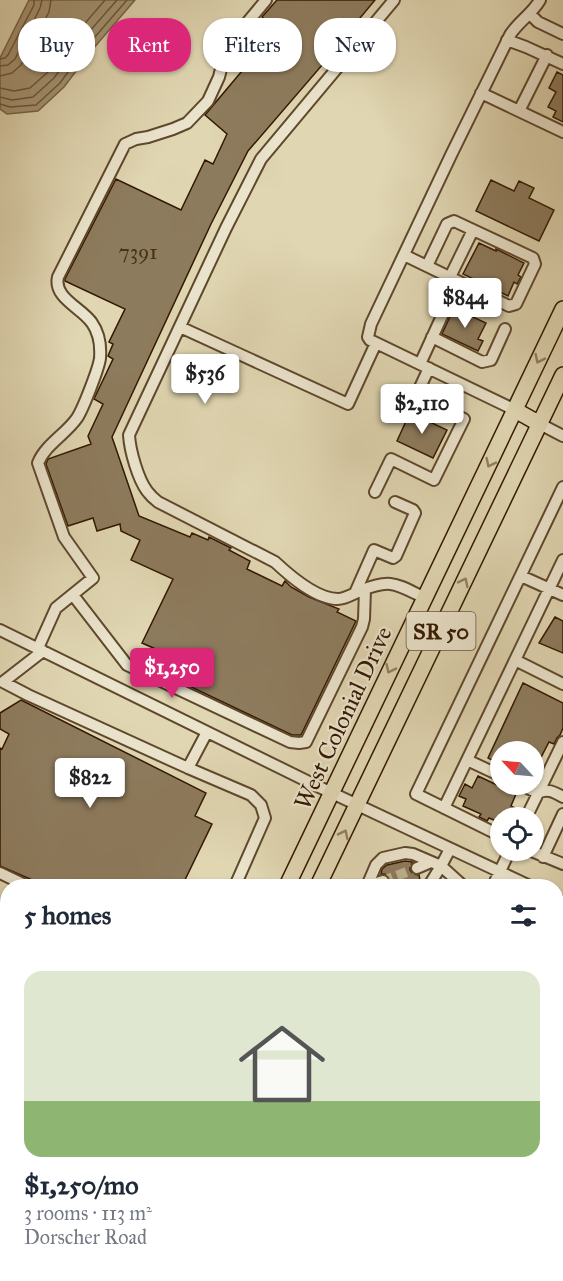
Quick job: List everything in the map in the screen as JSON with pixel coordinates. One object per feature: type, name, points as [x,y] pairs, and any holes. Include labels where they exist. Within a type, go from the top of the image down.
[{"type":"highway","name":"West Colonial Drive","points":[[290,879],[563,309]]},
{"type":"highway","name":"West Colonial Drive","points":[[321,879],[563,375]]},
{"type":"highway","points":[[515,410],[540,424]]},
{"type":"street","points":[[239,879],[265,819],[261,806],[251,795],[2,683],[40,650],[56,608],[93,578],[64,537],[38,463],[43,454],[78,416],[99,365],[100,356],[100,338],[92,321],[60,292],[58,277],[125,144],[187,123],[208,101],[231,42],[266,0]]},
{"type":"street","points":[[394,0],[261,159],[226,228],[129,435],[130,446],[146,490],[158,502],[275,562],[290,576],[313,591],[329,598],[340,599],[385,583],[397,584],[425,598]]},
{"type":"street","points":[[515,410],[376,343],[368,337],[371,324],[507,40],[540,0]]},
{"type":"street","points":[[530,14],[538,22],[563,34]]},
{"type":"street","points":[[507,40],[562,60]]},
{"type":"street","points":[[519,111],[547,55]]},
{"type":"street","points":[[481,93],[563,132]]},
{"type":"street","points":[[404,255],[510,306],[516,304],[536,264],[533,258],[454,221],[447,224],[427,266]]},
{"type":"street","points":[[375,492],[391,459],[434,480],[464,419],[416,396],[432,337],[473,230]]},
{"type":"street","points":[[180,327],[348,404],[376,343]]},
{"type":"street","points":[[432,337],[482,362],[491,360],[505,329]]},
{"type":"street","points":[[540,424],[563,436]]},
{"type":"street","points":[[490,831],[416,794],[563,487]]},
{"type":"street","points":[[73,595],[127,665],[290,742],[299,744],[306,742],[362,627],[364,619],[360,591],[374,550],[393,558],[396,556],[415,513],[395,502]]},
{"type":"street","points":[[444,808],[563,560]]},
{"type":"street","points":[[521,576],[563,596]]},
{"type":"street","points":[[0,630],[332,793],[514,879]]},
{"type":"street","points":[[515,660],[563,684]]},
{"type":"street","points":[[188,768],[207,732]]},
{"type":"street","points":[[544,781],[563,743]]},
{"type":"street","points":[[467,760],[490,771]]},
{"type":"street","points":[[544,790],[563,797]]},
{"type":"street","points":[[544,855],[563,814]]},
{"type":"street","points":[[432,879],[436,864],[450,849]]},
{"type":"street","points":[[370,879],[376,865],[383,858],[405,853],[436,864],[455,879]]},
{"type":"street","points":[[544,857],[563,864]]},
{"type":"street","points":[[497,879],[505,861]]},
{"type":"street","points":[[417,868],[436,864]]},
{"type":"water","points":[[29,0],[135,0],[120,18],[107,18],[107,33],[95,47],[95,18],[20,18]]},
{"type":"water","points":[[18,22],[18,72],[75,72],[64,87],[38,111],[7,114],[0,109],[0,58]]},
{"type":"building","points":[[277,0],[375,0],[360,18],[314,18],[314,72],[316,72],[248,151],[211,224],[112,437],[139,516],[190,537],[192,533],[208,540],[209,537],[250,561],[247,569],[282,586],[285,581],[291,587],[339,609],[337,612],[356,621],[301,735],[292,735],[166,675],[171,663],[162,658],[165,653],[142,643],[173,579],[131,560],[140,540],[121,531],[120,524],[97,531],[93,518],[68,526],[46,464],[48,459],[91,444],[88,436],[103,404],[94,399],[113,359],[108,356],[113,344],[109,342],[125,309],[65,279],[116,179],[181,210],[205,160],[213,164],[227,134],[205,115],[241,72],[302,72],[302,18],[262,17]]},
{"type":"building","points":[[557,72],[563,75],[563,122],[553,117],[556,111],[548,107],[556,92],[549,88]]},
{"type":"building","points":[[491,180],[514,191],[519,181],[534,188],[529,198],[554,210],[539,241],[476,211]]},
{"type":"building","points":[[479,243],[524,263],[518,275],[521,277],[517,284],[514,282],[508,296],[463,274]]},
{"type":"building","points":[[454,308],[486,323],[478,339],[483,341],[478,351],[442,334]]},
{"type":"building","points":[[409,412],[447,430],[433,458],[397,441]]},
{"type":"building","points":[[555,617],[563,621],[563,653],[539,643]]},
{"type":"building","points":[[523,683],[563,703],[563,728],[554,744],[549,742],[544,752],[544,741],[496,741]]},
{"type":"building","points":[[21,700],[206,793],[195,816],[212,824],[185,879],[30,879],[0,866],[0,748],[2,749],[9,734],[0,729],[0,713]]},
{"type":"building","points":[[478,776],[490,782],[490,795],[516,795],[511,806],[513,807],[490,807],[490,818],[487,821],[479,817],[481,814],[463,806],[466,799],[459,796],[465,784],[472,788]]},
{"type":"building","points":[[405,861],[413,862],[410,870],[413,874],[419,875],[420,879],[390,879],[385,874],[381,874],[382,869],[387,865]]},
{"type":"tunnel","points":[[388,879],[417,868]]}]
